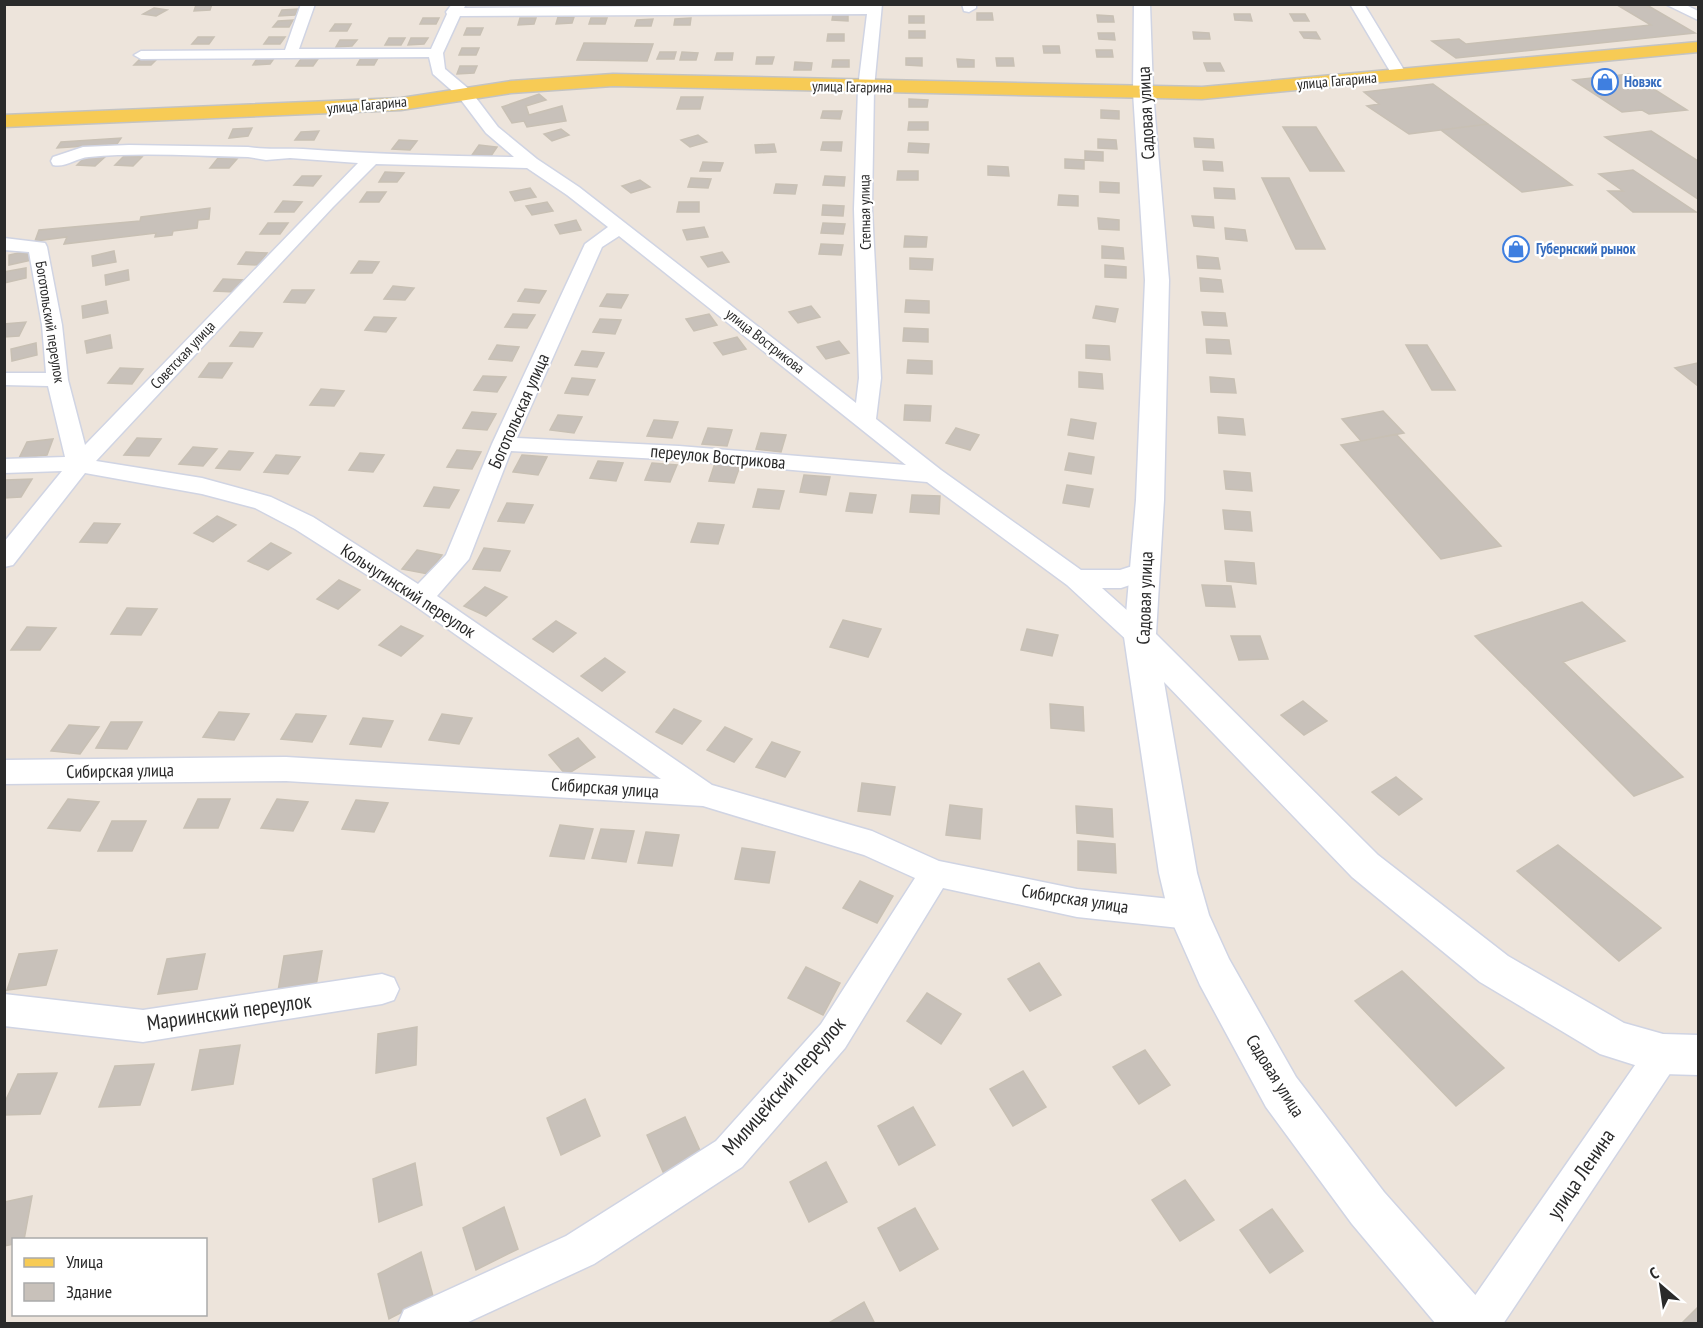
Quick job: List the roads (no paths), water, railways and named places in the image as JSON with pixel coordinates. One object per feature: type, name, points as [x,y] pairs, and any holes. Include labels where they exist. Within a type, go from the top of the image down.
[{"type":"main road","name":"улица Гагарина","points":[[4,122],[401,104],[511,87],[613,80],[1202,93],[1698,48]]},
{"type":"street","points":[[290,55],[308,4]]},
{"type":"street","name":"Садовая улица","points":[[1142,4],[1143,92],[1157,280],[1150,500],[1140,636],[1178,873],[1189,915],[1214,972],[1281,1092],[1368,1208],[1469,1323]]},
{"type":"street","points":[[1357,4],[1399,75]]},
{"type":"street","points":[[1672,4],[1698,16]]},
{"type":"street","points":[[141,55],[436,52],[456,8],[875,7]]},
{"type":"street","name":"Степная улица","points":[[865,419],[870,378],[863,209],[866,87],[875,7]]},
{"type":"street","name":"улица Вострикова","points":[[436,52],[438,71],[464,93],[492,130],[531,163],[573,191],[865,419],[933,475],[1076,579],[1140,636]]},
{"type":"street","points":[[59,161],[83,152],[129,150],[248,152],[266,155],[290,153],[372,159],[531,163]]},
{"type":"street","name":"Советская улица","points":[[4,560],[79,465],[327,203],[372,159]]},
{"type":"street","name":"Боготольская улица","points":[[420,597],[457,559],[503,444],[594,244],[619,228]]},
{"type":"street","name":"Боготольский переулок","points":[[4,244],[38,247],[52,324],[57,380],[79,465]]},
{"type":"street","points":[[4,380],[57,380]]},
{"type":"street","name":"переулок Вострикова","points":[[503,444],[680,453],[933,475]]},
{"type":"street","name":"Кольчугинский переулок","points":[[4,466],[52,463],[79,465],[202,486],[263,502],[304,523],[420,597],[703,794]]},
{"type":"street","points":[[1076,579],[1120,579],[1145,571]]},
{"type":"street","points":[[1140,636],[1374,873],[1494,969],[1615,1040],[1681,1055]]},
{"type":"street","name":"Сибирская улица","points":[[4,772],[286,769],[703,794],[872,844],[935,873],[1077,903],[1189,915]]},
{"type":"street","name":"Милицейский переулок","points":[[418,1323],[580,1250],[729,1154],[833,1036],[935,873]]},
{"type":"street","name":"Мариинский переулок","points":[[4,1010],[143,1026],[382,989]]},
{"type":"street","name":"улица Ленина","points":[[1479,1323],[1681,1055]]},
{"type":"place","name":"Новэкс","points":[[1605,82]]},
{"type":"place","name":"Губернский рынок","points":[[1516,249]]}]
